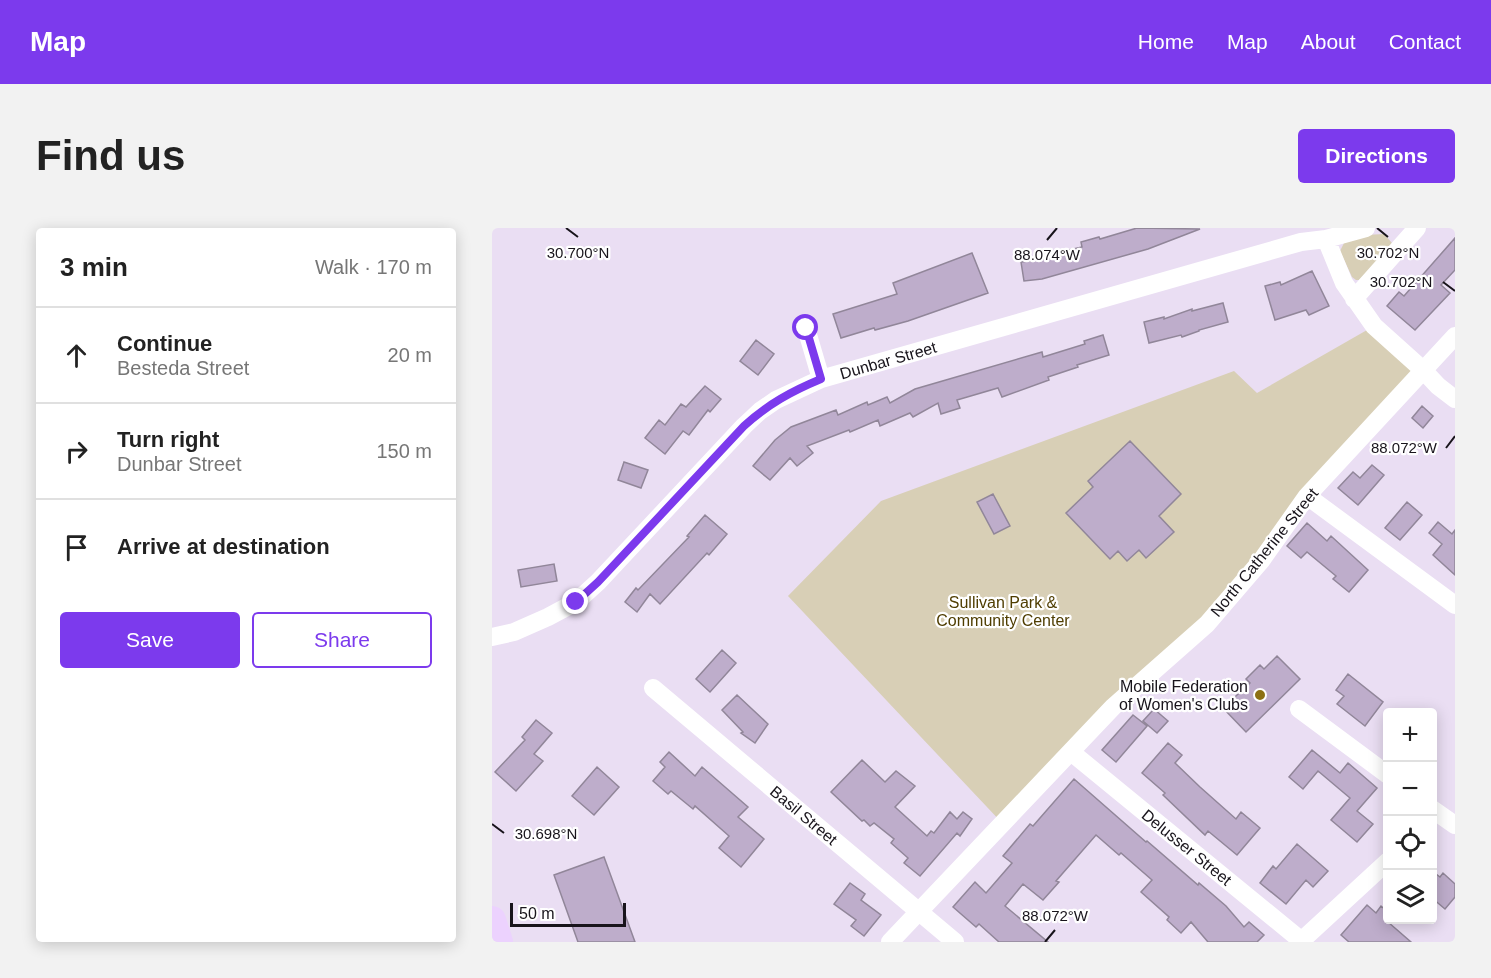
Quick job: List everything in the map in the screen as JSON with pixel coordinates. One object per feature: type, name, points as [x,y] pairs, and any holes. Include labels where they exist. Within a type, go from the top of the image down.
[{"type":"main road","points":[[492,920],[499,942]]},
{"type":"street","name":"Dunbar Street","points":[[492,637],[514,632],[576,602],[598,582],[744,426],[776,400],[821,379],[1300,242],[1326,239],[1366,228]]},
{"type":"street","points":[[1354,299],[1417,228]]},
{"type":"street","points":[[1326,239],[1344,283],[1374,326],[1455,399]]},
{"type":"street","points":[[806,328],[821,379]]},
{"type":"street","name":"North Catherine Street","points":[[890,942],[1113,707],[1207,624],[1261,561],[1308,496],[1455,336]]},
{"type":"street","points":[[1308,496],[1455,605]]},
{"type":"street","name":"Basil Street","points":[[653,688],[955,942]]},
{"type":"street","points":[[1299,709],[1383,771]]},
{"type":"street","name":"Delusser Street","points":[[1071,752],[1302,942]]},
{"type":"street","points":[[1437,815],[1455,825]]},
{"type":"street","points":[[1302,942],[1383,866]]},
{"type":"green space","points":[[1384,234],[1392,243],[1389,250],[1359,280],[1356,280],[1352,277],[1340,251],[1344,243],[1365,235]]},
{"type":"green space","name":"Sullivan Park & Community Center","points":[[1374,326],[1423,370],[1261,561],[1003,824],[788,596],[881,501],[1234,371],[1257,393]]},
{"type":"building","points":[[1137,228],[1200,229],[1148,249],[1042,279],[1024,281],[1021,262],[1052,258],[1051,254],[1082,247],[1081,242]]},
{"type":"building","points":[[1455,238],[1455,270],[1441,285],[1450,293],[1415,330],[1387,306],[1399,292],[1404,296]]},
{"type":"building","points":[[972,253],[988,293],[908,321],[841,338],[833,314],[897,294],[893,283]]},
{"type":"building","points":[[1312,271],[1329,306],[1309,315],[1306,310],[1275,320],[1265,286],[1280,282],[1281,285]]},
{"type":"building","points":[[1223,303],[1228,322],[1182,337],[1181,335],[1149,343],[1144,322]]},
{"type":"building","points":[[1103,335],[1109,355],[1048,377],[1049,380],[1002,397],[998,388],[957,400],[960,408],[941,414],[938,403],[913,417],[910,413],[880,426],[878,420],[850,432],[849,430],[807,446],[813,453],[797,466],[790,458],[770,480],[753,466],[775,440],[791,427],[836,410],[838,415],[867,402],[868,405],[887,397],[890,403],[915,389],[1042,352],[1043,357],[1085,344],[1084,341]]},
{"type":"building","points":[[756,340],[774,354],[758,375],[740,361]]},
{"type":"building","points":[[705,386],[721,399],[710,412],[708,410],[689,435],[683,431],[665,454],[645,438],[659,420],[665,425],[681,404],[686,407]]},
{"type":"building","points":[[1422,406],[1433,416],[1423,428],[1412,418]]},
{"type":"building","points":[[1130,441],[1181,494],[1159,516],[1174,532],[1146,558],[1139,550],[1127,561],[1118,551],[1110,559],[1066,513],[1093,487],[1088,481]]},
{"type":"building","points":[[624,462],[648,470],[641,488],[618,480]]},
{"type":"building","points":[[1372,465],[1384,475],[1358,505],[1338,488],[1353,472],[1360,478]]},
{"type":"building","points":[[993,494],[1010,526],[994,534],[977,502]]},
{"type":"building","points":[[1407,502],[1422,515],[1400,540],[1385,528]]},
{"type":"building","points":[[705,515],[727,534],[660,604],[650,594],[637,612],[625,602],[636,588],[638,590],[689,537],[687,536]]},
{"type":"building","points":[[1438,522],[1452,534],[1455,530],[1455,575],[1433,555],[1442,544],[1429,533]]},
{"type":"building","points":[[1307,523],[1327,541],[1331,536],[1368,570],[1349,592],[1333,579],[1336,576],[1307,552],[1301,558],[1287,546]]},
{"type":"building","points":[[554,564],[557,581],[521,587],[518,570]]},
{"type":"building","points":[[722,650],[736,663],[710,692],[696,679]]},
{"type":"building","name":"Mobile Federation of Women's Clubs","points":[[1277,656],[1300,679],[1246,732],[1223,708],[1250,683],[1246,679],[1260,665],[1264,669]]},
{"type":"building","points":[[1348,674],[1383,702],[1365,726],[1337,704],[1344,696],[1336,690]]},
{"type":"building","points":[[737,695],[768,724],[755,743],[741,733],[743,732],[722,710]]},
{"type":"building","points":[[1154,709],[1168,721],[1157,733],[1143,721]]},
{"type":"building","points":[[1133,715],[1147,726],[1116,762],[1102,750]]},
{"type":"building","points":[[536,720],[552,733],[534,754],[543,761],[516,791],[495,772],[525,740],[522,737]]},
{"type":"building","points":[[1168,743],[1182,755],[1175,763],[1200,787],[1236,819],[1241,812],[1260,828],[1237,855],[1208,831],[1205,835],[1163,795],[1165,793],[1142,773]]},
{"type":"building","points":[[1312,750],[1340,773],[1348,763],[1377,788],[1357,811],[1373,824],[1357,842],[1331,820],[1350,798],[1318,771],[1303,789],[1289,777]]},
{"type":"building","points":[[669,752],[695,776],[702,767],[748,807],[738,817],[764,839],[741,867],[719,848],[729,836],[695,806],[693,809],[671,791],[668,794],[653,781],[665,767],[660,762]]},
{"type":"building","points":[[862,760],[885,782],[896,771],[915,786],[895,807],[927,836],[931,831],[934,833],[950,812],[957,819],[963,812],[972,819],[960,836],[957,833],[920,876],[904,863],[908,858],[891,843],[894,839],[874,823],[870,826],[864,820],[862,821],[831,792]]},
{"type":"building","points":[[597,767],[619,787],[594,815],[572,796]]},
{"type":"building","points":[[1074,779],[1146,842],[1226,906],[1244,927],[1249,922],[1264,935],[1257,942],[1208,942],[1191,922],[1181,933],[1167,920],[1169,917],[1141,892],[1152,880],[1096,835],[1056,881],[1059,882],[1043,900],[1023,884],[1005,906],[1048,942],[999,942],[979,924],[976,927],[953,907],[975,882],[986,893],[1012,863],[1003,856],[1030,824],[1033,826]]},
{"type":"building","points":[[1297,844],[1328,871],[1313,887],[1306,880],[1286,904],[1260,883],[1273,866],[1276,869]]},
{"type":"building","points":[[604,857],[635,942],[578,942],[554,875]]},
{"type":"building","points":[[1443,873],[1455,884],[1455,897],[1445,909],[1437,902],[1437,875],[1440,877]]},
{"type":"building","points":[[850,883],[865,894],[861,900],[881,915],[864,936],[851,926],[856,920],[834,904]]},
{"type":"building","points":[[1367,905],[1376,913],[1381,906],[1383,924],[1390,924],[1411,942],[1349,942],[1341,935]]},
{"type":"place","name":"Mobile Federation of Women's Clubs","points":[[1260,695]]},
{"type":"route","points":[[576,602],[598,582],[760,411],[776,400],[821,379],[806,328]]}]
